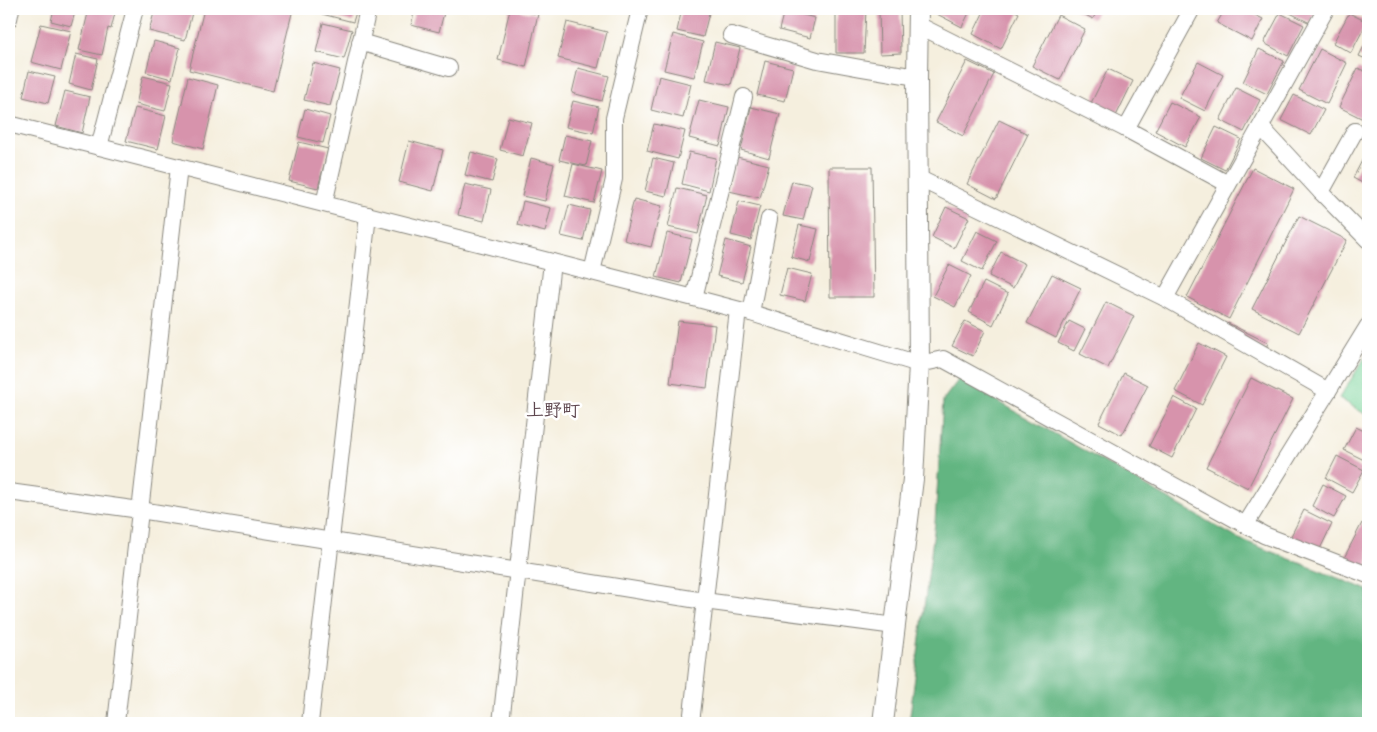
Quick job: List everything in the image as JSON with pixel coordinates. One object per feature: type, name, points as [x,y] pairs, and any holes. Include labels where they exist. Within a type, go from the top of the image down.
[{"type":"street","points":[[9,19],[11,9]]},
{"type":"street","points":[[99,147],[135,9]]},
{"type":"street","points":[[324,204],[368,9]]},
{"type":"street","points":[[592,272],[614,179],[614,118],[640,9]]},
{"type":"street","points":[[1126,129],[1192,9]]},
{"type":"street","points":[[1165,298],[1262,127],[1326,9]]},
{"type":"street","points":[[883,723],[913,479],[919,364],[918,17],[1228,184]]},
{"type":"street","points":[[731,35],[817,60],[917,77]]},
{"type":"street","points":[[360,42],[449,68]]},
{"type":"street","points":[[694,298],[744,97]]},
{"type":"street","points":[[9,124],[694,298],[919,364],[943,359],[1264,534],[1368,575]]},
{"type":"street","points":[[1262,127],[1368,240]]},
{"type":"street","points":[[1321,192],[1355,131]]},
{"type":"street","points":[[116,723],[179,168]]},
{"type":"street","points":[[918,178],[1165,298],[1328,391]]},
{"type":"street","points":[[310,723],[368,215]]},
{"type":"street","points":[[691,723],[704,601],[744,312],[769,219]]},
{"type":"street","points":[[501,723],[552,262]]},
{"type":"street","points":[[1246,524],[1368,326]]},
{"type":"street","points":[[9,492],[140,510],[704,601],[895,626]]},
{"type":"green space","points":[[1368,353],[1368,416],[1339,398]]},
{"type":"green space","points":[[959,379],[1237,538],[1368,590],[1368,723],[909,723],[935,523],[943,400]]},
{"type":"building","points":[[54,9],[76,9],[71,26],[51,21]]},
{"type":"building","points":[[89,9],[116,9],[111,29],[108,28],[102,55],[79,50]]},
{"type":"building","points":[[155,9],[193,9],[185,40],[149,31]]},
{"type":"building","points":[[204,9],[293,9],[273,91],[189,70]]},
{"type":"building","points":[[323,9],[357,9],[353,22],[322,14]]},
{"type":"building","points":[[415,9],[445,9],[439,32],[411,25]]},
{"type":"building","points":[[510,9],[538,14],[526,67],[498,60]]},
{"type":"building","points":[[682,9],[710,9],[703,37],[677,31]]},
{"type":"building","points":[[836,9],[866,9],[864,53],[836,53]]},
{"type":"building","points":[[937,9],[971,9],[962,27],[935,13]]},
{"type":"building","points":[[985,9],[1011,9],[1019,13],[1001,49],[973,34]]},
{"type":"building","points":[[1074,9],[1098,9],[1093,19]]},
{"type":"building","points":[[1225,9],[1243,9],[1263,19],[1252,41],[1217,23]]},
{"type":"building","points":[[1282,9],[1316,9],[1310,23]]},
{"type":"building","points":[[784,10],[815,18],[810,38],[779,30]]},
{"type":"building","points":[[879,10],[900,10],[901,53],[880,54]]},
{"type":"building","points":[[1280,13],[1304,25],[1288,56],[1264,43]]},
{"type":"building","points":[[1349,13],[1367,22],[1351,53],[1333,43]]},
{"type":"building","points":[[1058,15],[1085,29],[1060,80],[1032,66]]},
{"type":"building","points":[[567,22],[607,32],[598,68],[558,58]]},
{"type":"building","points":[[323,23],[352,30],[344,59],[316,52]]},
{"type":"building","points":[[41,24],[71,31],[61,70],[31,62]]},
{"type":"building","points":[[673,34],[703,42],[694,77],[664,70]]},
{"type":"building","points":[[1368,38],[1368,60],[1359,56]]},
{"type":"building","points":[[154,41],[180,48],[172,79],[146,72]]},
{"type":"building","points":[[715,42],[740,48],[731,85],[706,80]]},
{"type":"building","points":[[1259,49],[1284,61],[1267,94],[1243,82]]},
{"type":"building","points":[[1320,49],[1347,63],[1327,104],[1299,90]]},
{"type":"building","points":[[76,54],[98,59],[91,90],[69,84]]},
{"type":"building","points":[[765,61],[793,68],[785,101],[757,95]]},
{"type":"building","points":[[967,61],[994,74],[963,136],[936,122]]},
{"type":"building","points":[[1198,62],[1223,75],[1205,111],[1179,98]]},
{"type":"building","points":[[313,63],[340,70],[330,106],[304,100]]},
{"type":"building","points":[[578,68],[609,76],[602,101],[572,93]]},
{"type":"building","points":[[1358,68],[1368,73],[1367,121],[1339,107]]},
{"type":"building","points":[[1108,69],[1133,81],[1116,116],[1091,103]]},
{"type":"building","points":[[29,71],[55,77],[48,103],[23,97]]},
{"type":"building","points":[[143,76],[172,83],[165,111],[136,104]]},
{"type":"building","points":[[659,76],[691,84],[683,118],[651,110]]},
{"type":"building","points":[[188,77],[218,85],[203,149],[173,141]]},
{"type":"building","points":[[1236,88],[1260,100],[1244,132],[1220,120]]},
{"type":"building","points":[[65,91],[90,97],[82,133],[56,126]]},
{"type":"building","points":[[1294,95],[1324,110],[1311,135],[1281,120]]},
{"type":"building","points":[[699,100],[729,107],[720,146],[689,138]]},
{"type":"building","points":[[573,101],[599,107],[593,133],[566,127]]},
{"type":"building","points":[[1170,102],[1201,117],[1185,147],[1155,131]]},
{"type":"building","points":[[751,107],[780,114],[769,158],[741,150]]},
{"type":"building","points":[[135,108],[166,116],[158,149],[126,141]]},
{"type":"building","points":[[305,109],[330,116],[323,143],[298,137]]},
{"type":"building","points":[[508,117],[532,123],[523,156],[500,150]]},
{"type":"building","points":[[999,120],[1028,134],[996,199],[967,184]]},
{"type":"building","points":[[654,124],[685,131],[678,159],[647,151]]},
{"type":"building","points":[[1216,127],[1241,139],[1225,170],[1201,158]]},
{"type":"building","points":[[565,135],[592,141],[586,166],[559,160]]},
{"type":"building","points":[[409,141],[443,150],[433,191],[399,182]]},
{"type":"building","points":[[299,142],[328,149],[318,188],[289,181]]},
{"type":"building","points":[[1368,149],[1368,186],[1353,178]]},
{"type":"building","points":[[471,152],[498,159],[492,182],[465,175]]},
{"type":"building","points":[[689,152],[716,158],[709,191],[682,184]]},
{"type":"building","points":[[737,157],[769,165],[760,198],[729,191]]},
{"type":"building","points":[[531,158],[554,164],[545,201],[522,196]]},
{"type":"building","points":[[653,158],[674,163],[666,196],[645,191]]},
{"type":"building","points":[[573,164],[602,171],[594,203],[565,196]]},
{"type":"building","points":[[829,167],[872,167],[874,297],[830,297]]},
{"type":"building","points":[[1253,168],[1294,189],[1229,319],[1187,297]]},
{"type":"building","points":[[792,181],[812,185],[803,220],[783,216]]},
{"type":"building","points":[[465,184],[491,190],[484,221],[458,215]]},
{"type":"building","points":[[677,188],[707,195],[698,234],[668,227]]},
{"type":"building","points":[[634,199],[662,206],[651,247],[624,240]]},
{"type":"building","points":[[523,201],[551,208],[545,232],[518,225]]},
{"type":"building","points":[[739,201],[760,206],[751,240],[731,235]]},
{"type":"building","points":[[569,205],[590,210],[583,241],[561,236]]},
{"type":"building","points":[[946,207],[969,218],[954,248],[932,237]]},
{"type":"building","points":[[1299,216],[1347,240],[1299,333],[1252,309]]},
{"type":"building","points":[[799,225],[818,229],[810,262],[791,257]]},
{"type":"building","points":[[977,231],[997,241],[982,271],[962,261]]},
{"type":"building","points":[[667,233],[692,239],[681,283],[656,277]]},
{"type":"building","points":[[726,240],[751,247],[742,282],[717,276]]},
{"type":"building","points":[[1001,252],[1025,264],[1013,288],[989,276]]},
{"type":"building","points":[[949,265],[971,276],[955,307],[933,296]]},
{"type":"building","points":[[787,268],[812,274],[805,301],[780,295]]},
{"type":"building","points":[[1052,274],[1081,288],[1056,338],[1027,323]]},
{"type":"building","points":[[984,282],[1008,294],[993,325],[969,312]]},
{"type":"building","points":[[1106,302],[1134,316],[1108,368],[1080,354]]},
{"type":"building","points":[[678,321],[715,325],[707,388],[670,383]]},
{"type":"building","points":[[965,321],[985,331],[973,356],[952,346]]},
{"type":"building","points":[[1069,321],[1085,329],[1074,351],[1058,343]]},
{"type":"building","points":[[1228,323],[1268,343],[1265,350],[1225,329]]},
{"type":"building","points":[[1199,343],[1226,357],[1202,405],[1175,391]]},
{"type":"building","points":[[1124,373],[1148,385],[1122,435],[1099,423]]},
{"type":"building","points":[[1251,378],[1293,399],[1248,488],[1206,467]]},
{"type":"building","points":[[1174,397],[1196,409],[1172,458],[1149,446]]},
{"type":"building","points":[[1356,427],[1368,433],[1368,462],[1344,450]]},
{"type":"building","points":[[1337,456],[1364,470],[1352,492],[1326,478]]},
{"type":"building","points":[[1323,484],[1346,496],[1334,518],[1312,506]]},
{"type":"building","points":[[1304,510],[1332,524],[1319,551],[1291,536]]},
{"type":"building","points":[[1362,523],[1368,527],[1368,568],[1344,558]]},
{"type":"district","name":"上野町","points":[[553,410]]}]
